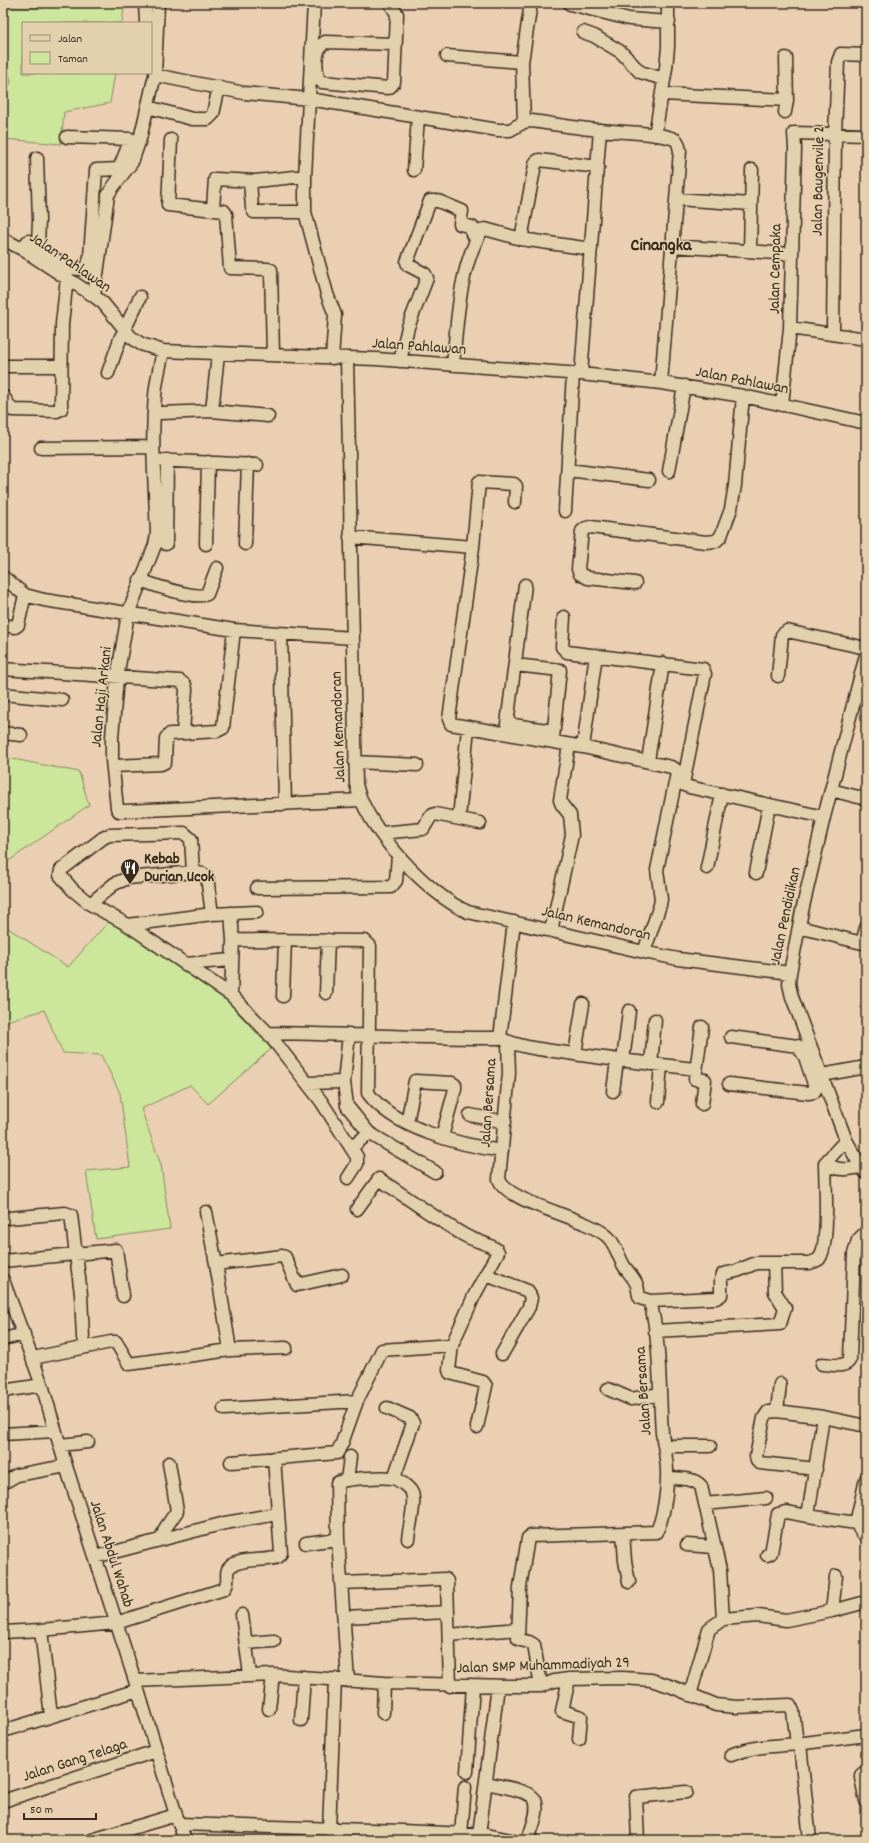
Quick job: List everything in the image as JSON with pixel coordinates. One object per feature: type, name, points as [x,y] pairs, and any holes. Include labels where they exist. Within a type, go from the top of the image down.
[{"type":"street","points":[[314,3],[305,176],[305,212],[335,315],[332,358]]},
{"type":"street","points":[[390,3],[397,14],[394,82],[391,86],[388,88],[322,82],[318,79],[318,52],[321,44],[325,42],[395,44]]},
{"type":"street","points":[[524,122],[522,62],[531,3]]},
{"type":"street","points":[[655,135],[668,47],[668,3]]},
{"type":"street","points":[[570,4],[629,19],[669,22]]},
{"type":"street","points":[[94,296],[108,196],[132,162],[140,139],[155,75],[152,28]]},
{"type":"street","points":[[583,32],[594,36],[622,52],[640,72],[664,79]]},
{"type":"street","name":"Jalan Baugenvile 2","points":[[833,334],[835,134],[840,58],[842,54],[848,53],[866,54]]},
{"type":"street","points":[[447,56],[522,62]]},
{"type":"street","points":[[662,94],[786,106],[786,58]]},
{"type":"street","points":[[155,75],[244,93],[309,99],[498,130],[510,130],[524,122],[531,121],[600,130],[655,135],[670,138],[676,141],[679,144],[680,152],[671,246],[661,383]]},
{"type":"street","points":[[148,107],[192,119],[208,120],[213,114],[219,87]]},
{"type":"street","points":[[414,170],[418,118]]},
{"type":"street","points":[[565,511],[577,374],[591,249],[600,130]]},
{"type":"street","name":"Jalan Cempaka","points":[[782,405],[790,328],[791,254],[796,148],[794,133],[835,134]]},
{"type":"street","points":[[835,134],[866,135]]},
{"type":"street","points":[[22,249],[28,241],[38,246],[63,264],[79,270],[87,268],[90,258],[96,170],[119,169],[131,139],[67,137]]},
{"type":"street","points":[[171,140],[168,205],[221,210],[226,214],[230,268],[271,270],[274,355]]},
{"type":"street","points":[[37,158],[40,220],[38,246]]},
{"type":"street","points":[[521,239],[536,162],[540,160],[598,167]]},
{"type":"street","points":[[750,250],[752,170]]},
{"type":"street","points":[[213,209],[214,179],[250,181],[305,176]]},
{"type":"street","points":[[250,181],[252,208],[254,212],[305,212]]},
{"type":"street","points":[[676,199],[750,204]]},
{"type":"street","points":[[400,361],[408,327],[427,278],[425,274],[408,265],[407,262],[430,201],[438,201],[462,212],[460,224],[472,228],[472,234],[478,238]]},
{"type":"street","points":[[453,365],[464,279],[472,249],[482,230],[485,229],[521,239],[591,249]]},
{"type":"street","name":"Jalan Pahlawan","points":[[3,239],[67,277],[94,296],[103,303],[131,337],[141,344],[162,351],[347,358],[577,374],[684,386],[743,396],[866,423]]},
{"type":"street","points":[[671,246],[750,250],[791,254]]},
{"type":"street","points":[[3,396],[12,410],[60,411],[62,324],[67,277]]},
{"type":"street","points":[[108,373],[125,329],[140,297]]},
{"type":"street","points":[[790,328],[866,339]]},
{"type":"street","name":"Jalan Haji Arkani","points":[[162,351],[155,394],[153,447],[157,534],[152,554],[140,580],[128,614],[117,678],[112,738],[117,808],[119,811],[361,800]]},
{"type":"street","points":[[212,411],[218,354]]},
{"type":"street","name":"Jalan Kemandoran","points":[[347,358],[355,762],[356,784],[367,814],[398,855],[445,900],[468,912],[678,959],[790,973]]},
{"type":"street","points":[[3,366],[61,366]]},
{"type":"street","points":[[670,472],[684,386]]},
{"type":"street","points":[[635,583],[588,578],[580,574],[578,569],[582,531],[591,527],[706,542],[716,541],[721,536],[731,509],[735,485],[743,396]]},
{"type":"street","points":[[161,413],[212,411],[268,416]]},
{"type":"street","points":[[41,448],[153,447]]},
{"type":"street","points":[[154,460],[252,464],[245,544]]},
{"type":"street","points":[[166,544],[167,460]]},
{"type":"street","points":[[206,544],[208,462]]},
{"type":"street","points":[[568,470],[649,480]]},
{"type":"street","points":[[515,502],[516,486],[514,484],[479,482],[473,547],[449,722],[468,728],[553,736]]},
{"type":"street","points":[[350,537],[473,547]]},
{"type":"street","points":[[140,580],[182,593],[205,595],[217,568]]},
{"type":"street","points":[[3,577],[25,595],[128,614],[234,630],[352,638]]},
{"type":"street","points":[[525,585],[507,724],[553,736],[569,745],[648,761],[675,769],[679,783]]},
{"type":"street","points":[[3,625],[15,627],[18,625],[25,595]]},
{"type":"street","points":[[564,616],[562,647],[567,652],[703,669],[705,674],[657,870],[661,899],[660,905],[644,952]]},
{"type":"street","points":[[113,766],[161,764],[165,762],[166,738],[170,734],[217,731],[223,728],[225,724],[234,630]]},
{"type":"street","points":[[778,676],[782,635],[787,631],[866,648]]},
{"type":"street","points":[[281,634],[285,804]]},
{"type":"street","points":[[583,747],[596,655]]},
{"type":"street","name":"Jalan Pendidikan","points":[[863,1166],[821,1081],[792,997],[789,984],[799,927],[824,817],[864,671],[866,655]]},
{"type":"street","points":[[648,761],[663,663]]},
{"type":"street","points":[[515,665],[560,670],[553,736]]},
{"type":"street","points":[[3,669],[183,683],[186,689],[183,733]]},
{"type":"street","points":[[3,694],[62,700]]},
{"type":"street","points":[[459,818],[468,728]]},
{"type":"street","points":[[3,733],[21,735]]},
{"type":"street","points":[[550,931],[572,835],[570,815],[562,806],[560,800],[569,745]]},
{"type":"street","points":[[355,762],[418,765]]},
{"type":"street","points":[[679,783],[824,817]]},
{"type":"street","points":[[831,790],[866,799]]},
{"type":"street","points":[[707,868],[722,794]]},
{"type":"street","points":[[756,873],[769,805]]},
{"type":"street","points":[[381,833],[423,829],[433,814],[480,823]]},
{"type":"street","points":[[193,872],[191,839],[184,833],[109,835],[103,838],[60,872],[61,877],[73,890],[90,904],[128,925],[231,995],[268,1033],[321,1101],[358,1157],[358,1161],[348,1178]]},
{"type":"street","points":[[257,888],[391,887],[396,881],[398,855]]},
{"type":"street","points":[[90,904],[114,884],[128,878],[193,872],[203,874],[207,877],[212,914]]},
{"type":"street","points":[[128,925],[212,914],[257,912]]},
{"type":"street","points":[[231,913],[233,940],[231,960],[231,995]]},
{"type":"street","name":"Jalan Bersama","points":[[514,922],[504,1040],[509,1073],[499,1179],[500,1183],[505,1188],[519,1196],[593,1228],[607,1236],[636,1283],[640,1298],[650,1302],[655,1331],[668,1478],[661,1516],[656,1532],[531,1536],[528,1538],[520,1587],[518,1629]]},
{"type":"street","points":[[799,927],[864,943],[866,928]]},
{"type":"street","points":[[233,940],[365,941],[370,946],[368,1093],[381,1106],[407,1123],[442,1137],[478,1147],[502,1150]]},
{"type":"street","points":[[283,996],[285,940]]},
{"type":"street","points":[[326,993],[328,940]]},
{"type":"street","points":[[186,964],[231,960]]},
{"type":"street","points":[[575,1054],[583,1004]]},
{"type":"street","points":[[613,1091],[629,1011]]},
{"type":"street","points":[[655,1020],[658,1102]]},
{"type":"street","points":[[702,1027],[695,1079],[705,1080],[702,1104]]},
{"type":"street","points":[[268,1033],[350,1034],[369,1036],[504,1040],[620,1061],[696,1069]]},
{"type":"street","points":[[350,1034],[344,1082],[347,1106],[369,1133],[436,1172]]},
{"type":"street","points":[[731,1038],[798,1046],[821,1081]]},
{"type":"street","points":[[729,1084],[808,1093],[814,1092],[821,1081],[866,1067]]},
{"type":"street","points":[[821,1081],[866,1075]]},
{"type":"street","points":[[407,1123],[416,1076],[454,1084],[455,1089],[442,1137]]},
{"type":"street","points":[[307,1083],[344,1082]]},
{"type":"street","points":[[470,1115],[505,1122]]},
{"type":"street","points":[[650,1302],[716,1298],[721,1295],[721,1280],[723,1274],[737,1271],[756,1263],[810,1263],[820,1257],[825,1235],[825,1163],[845,1132]]},
{"type":"street","points":[[351,1148],[369,1133]]},
{"type":"street","points":[[825,1163],[833,1169],[841,1170],[863,1166]]},
{"type":"street","points":[[357,1208],[380,1179],[419,1205],[435,1218],[467,1237],[497,1250],[498,1252],[474,1296],[452,1345],[449,1370],[450,1373],[483,1382],[486,1386],[477,1427]]},
{"type":"street","points":[[206,1212],[230,1350]]},
{"type":"street","points":[[9,1218],[69,1213],[72,1218],[81,1294],[83,1338]]},
{"type":"street","points":[[822,1364],[843,1365],[850,1359],[851,1300],[854,1254],[858,1240],[866,1232]]},
{"type":"street","points":[[3,1261],[114,1250],[118,1251],[123,1296]]},
{"type":"street","points":[[216,1264],[282,1256],[285,1257],[297,1285],[342,1275]]},
{"type":"street","points":[[655,1331],[780,1324],[785,1308],[775,1292],[774,1263]]},
{"type":"street","points":[[486,1276],[528,1291],[531,1298],[529,1307],[502,1354]]},
{"type":"street","name":"Jalan Abdul Wahab","points":[[3,1280],[42,1385],[55,1431],[177,1820],[185,1840]]},
{"type":"street","points":[[3,1339],[24,1334]]},
{"type":"street","points":[[33,1358],[111,1342],[116,1342],[119,1344],[129,1364],[230,1350],[286,1348]]},
{"type":"street","points":[[231,1462],[337,1453],[357,1401],[382,1350],[452,1345]]},
{"type":"street","points":[[777,1411],[780,1384]]},
{"type":"street","points":[[3,1391],[42,1385]]},
{"type":"street","points":[[608,1389],[631,1399],[660,1394]]},
{"type":"street","points":[[224,1410],[357,1401]]},
{"type":"street","points":[[387,1408],[410,1418],[413,1423],[394,1478]]},
{"type":"street","points":[[816,1469],[760,1463],[757,1461],[764,1418],[768,1412],[777,1411],[866,1426]]},
{"type":"street","points":[[808,1516],[823,1418]]},
{"type":"street","points":[[3,1434],[55,1431]]},
{"type":"street","points":[[60,1445],[88,1442]]},
{"type":"street","points":[[664,1446],[710,1446]]},
{"type":"street","points":[[347,1480],[350,1457]]},
{"type":"street","points":[[3,1632],[116,1623],[224,1588],[228,1582],[228,1570],[230,1567],[238,1563],[278,1557],[281,1553],[274,1458]]},
{"type":"street","points":[[162,1539],[166,1527],[177,1511],[169,1463]]},
{"type":"street","points":[[3,1483],[17,1475],[66,1466]]},
{"type":"street","points":[[348,1681],[338,1539],[336,1486],[338,1482],[347,1480],[394,1478],[412,1492],[413,1500],[408,1539]]},
{"type":"street","points":[[668,1478],[697,1482],[701,1486],[720,1570],[723,1619]]},
{"type":"street","points":[[865,1485],[856,1523],[866,1535]]},
{"type":"street","points":[[705,1504],[766,1498]]},
{"type":"street","points":[[767,1555],[771,1553],[778,1514],[786,1512],[856,1523]]},
{"type":"street","points":[[95,1557],[225,1523],[277,1514]]},
{"type":"street","points":[[622,1533],[629,1582]]},
{"type":"street","points":[[306,1543],[338,1539]]},
{"type":"street","points":[[687,1545],[714,1547]]},
{"type":"street","points":[[832,1611],[836,1576]]},
{"type":"street","points":[[342,1583],[445,1579],[448,1583],[450,1686]]},
{"type":"street","points":[[690,1695],[709,1629],[723,1619],[758,1616],[786,1620],[832,1611],[866,1602]]},
{"type":"street","points":[[344,1617],[448,1612]]},
{"type":"street","points":[[242,1615],[250,1675]]},
{"type":"street","points":[[449,1635],[518,1629],[518,1639],[532,1643],[536,1649],[541,1686]]},
{"type":"street","points":[[41,1630],[51,1716]]},
{"type":"street","points":[[246,1643],[274,1641]]},
{"type":"street","name":"Jalan SMP Muhammadiyah 29","points":[[3,1731],[136,1686],[250,1675],[273,1675],[348,1681],[450,1686],[541,1686],[554,1681],[569,1679],[623,1678],[651,1680],[706,1702],[726,1707],[790,1705],[793,1711],[799,1744]]},
{"type":"street","points":[[269,1709],[273,1675]]},
{"type":"street","points":[[301,1720],[304,1677]]},
{"type":"street","points":[[569,1679],[562,1711],[581,1717],[579,1739]]},
{"type":"street","points":[[329,1830],[335,1680]]},
{"type":"street","points":[[383,1713],[384,1683]]},
{"type":"street","points":[[467,1772],[473,1686]]},
{"type":"street","points":[[479,1835],[498,1686]]},
{"type":"street","points":[[731,1755],[754,1748],[799,1744],[866,1735]]},
{"type":"street","points":[[799,1744],[810,1840]]},
{"type":"street","name":"Jalan Gang Telaga","points":[[3,1801],[156,1751]]},
{"type":"street","points":[[866,1771],[861,1775],[866,1801]]},
{"type":"street","points":[[486,1783],[526,1793],[534,1797],[536,1801],[536,1811],[528,1840]]},
{"type":"street","points":[[461,1834],[465,1787]]},
{"type":"street","points":[[638,1840],[636,1797],[686,1792]]},
{"type":"street","points":[[92,1840],[177,1820],[329,1830],[479,1835],[511,1840]]},
{"type":"shaded area","points":[[3,48],[11,82],[3,98]]},
{"type":"shaded area","points":[[284,1823],[285,1840],[199,1840],[194,1824]]},
{"type":"shaded area","points":[[363,1825],[470,1833],[519,1840],[363,1840]]},
{"type":"green space","points":[[44,3],[122,3],[124,8],[122,22],[22,22],[22,74],[115,74],[110,103],[64,112],[61,144],[4,139],[3,134],[3,98],[11,82],[3,48],[3,7],[43,8]]},
{"type":"green space","points":[[3,757],[79,772],[89,805],[10,860],[3,856]]},
{"type":"green space","points":[[110,920],[224,997],[271,1049],[208,1104],[190,1085],[141,1109],[161,1165],[170,1229],[96,1239],[86,1171],[130,1167],[120,1093],[101,1055],[63,1053],[44,1010],[3,1022],[3,925],[68,967]]},
{"type":"place","name":"Kebab Durian Ucok","points":[[130,885]]},
{"type":"district","name":"Cinangka","points":[[661,246]]}]
